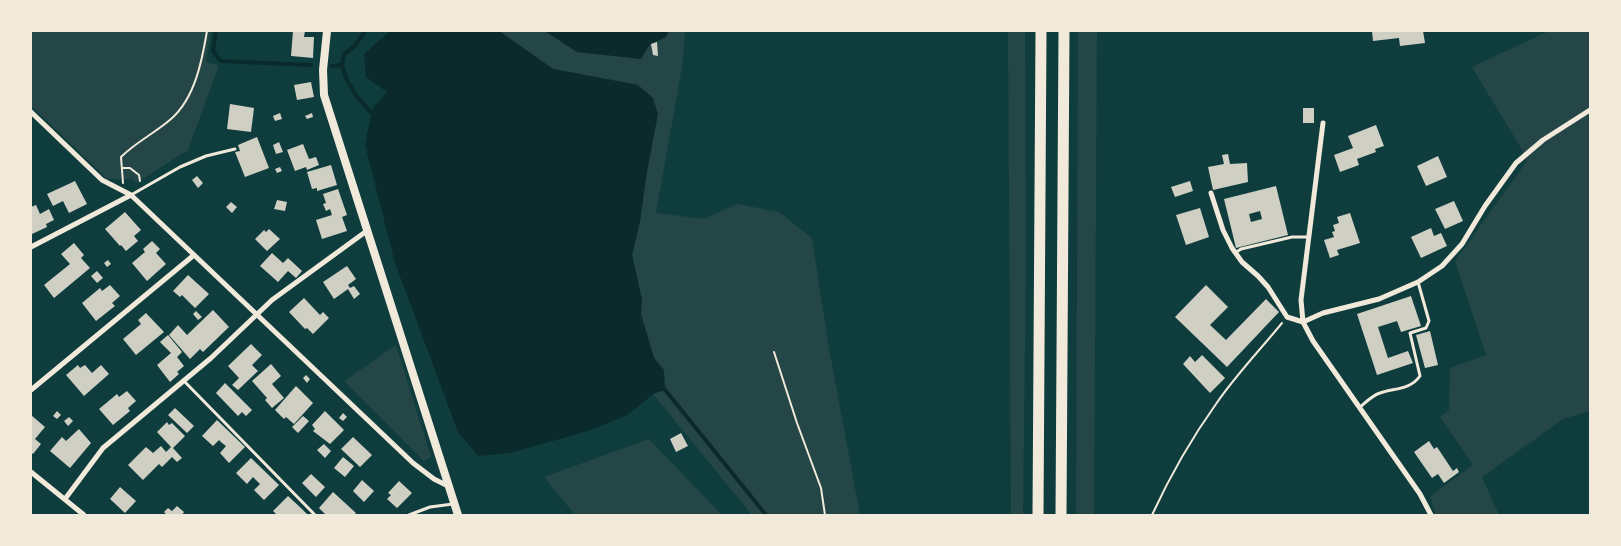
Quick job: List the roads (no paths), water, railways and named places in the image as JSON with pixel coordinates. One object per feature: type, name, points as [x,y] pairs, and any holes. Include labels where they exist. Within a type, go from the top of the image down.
[{"type":"highway","points":[[1038,515],[1041,31]]},
{"type":"highway","points":[[1061,515],[1064,31]]},
{"type":"street","points":[[327,31],[323,70],[326,104],[458,515]]},
{"type":"street","points":[[1211,193],[1223,230],[1235,253],[1268,287],[1287,317],[1303,322],[1323,313],[1380,299],[1418,282],[1442,266],[1462,244],[1485,206],[1516,163],[1542,140],[1590,110]]},
{"type":"street","points":[[31,112],[102,180],[131,195],[413,463],[434,479],[448,486]]},
{"type":"street","points":[[1323,123],[1301,300],[1303,322],[1313,342],[1420,494],[1431,515]]},
{"type":"street","points":[[31,247],[131,195]]},
{"type":"street","points":[[65,499],[103,448],[184,381],[272,300],[368,230]]},
{"type":"street","points":[[31,390],[194,255]]},
{"type":"street","points":[[31,472],[84,515]]},
{"type":"lane","points":[[131,195],[180,167],[206,156],[235,148]]},
{"type":"lane","points":[[1235,253],[1242,249],[1292,237],[1308,237]]},
{"type":"lane","points":[[1359,407],[1378,393],[1415,383],[1420,376],[1410,333],[1426,328],[1429,321],[1418,282]]},
{"type":"lane","points":[[184,381],[315,515]]},
{"type":"lane","points":[[409,515],[430,507],[454,504]]},
{"type":"waterway","points":[[216,31],[213,51],[221,61],[311,65]]},
{"type":"waterway","points":[[342,65],[344,54],[354,47],[365,31]]},
{"type":"waterway","points":[[331,66],[342,65],[355,93],[375,116]]},
{"type":"waterway","points":[[662,386],[766,515]]}]
